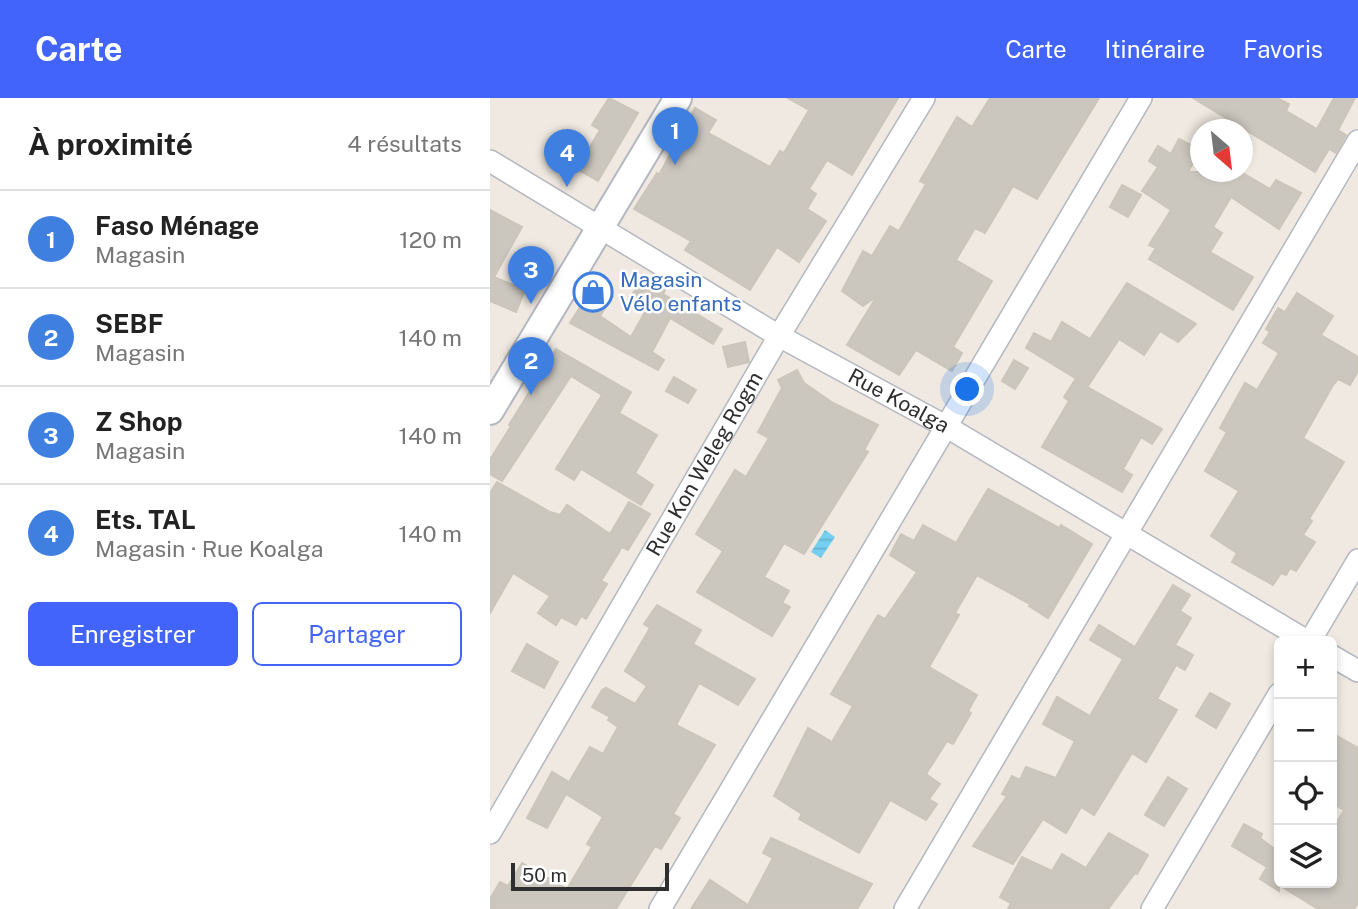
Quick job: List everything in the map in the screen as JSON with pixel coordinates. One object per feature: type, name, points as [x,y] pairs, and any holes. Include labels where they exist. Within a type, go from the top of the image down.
[{"type":"street","points":[[490,411],[678,98]]},
{"type":"street","name":"Rue Kon Weleg Rogm","points":[[490,833],[779,336],[924,98]]},
{"type":"street","points":[[660,909],[1141,98]]},
{"type":"street","points":[[905,909],[1358,141]]},
{"type":"street","name":"Rue Koalga","points":[[490,161],[779,336],[947,427],[1299,636]]},
{"type":"street","points":[[1311,636],[1358,560]]},
{"type":"street","points":[[1337,659],[1358,671]]},
{"type":"street","points":[[1152,909],[1276,699]]},
{"type":"water","points":[[825,530],[835,537],[821,558],[811,552]]},
{"type":"building","points":[[609,98],[638,113],[598,181],[577,169],[600,130],[592,125]]},
{"type":"building","points":[[788,98],[898,98],[852,175],[827,160],[809,189],[816,194],[807,209],[826,221],[799,262],[777,247],[750,290],[685,250],[691,241],[634,209],[657,173],[659,175],[695,108],[716,120],[708,133],[770,167],[780,151],[784,153],[809,110]]},
{"type":"building","points":[[990,98],[1099,98],[1037,199],[1013,186],[985,233],[975,228],[956,260],[992,281],[953,347],[962,353],[952,371],[916,350],[899,375],[847,345],[877,296],[863,306],[842,291],[863,251],[872,256],[890,226],[899,231],[926,184],[920,181],[957,117],[972,127]]},
{"type":"building","points":[[1193,98],[1277,98],[1289,104],[1286,111],[1317,129],[1334,98],[1355,98],[1338,130],[1346,135],[1336,153],[1329,149],[1315,172],[1253,134],[1253,119],[1228,119]]},
{"type":"building","points":[[1179,139],[1190,145],[1190,182],[1253,182],[1253,179],[1270,189],[1276,180],[1301,193],[1279,229],[1231,197],[1213,227],[1222,233],[1210,252],[1253,277],[1233,310],[1149,259],[1156,248],[1149,245],[1171,210],[1142,191],[1158,167],[1149,161],[1158,146],[1171,154]]},
{"type":"building","points":[[1122,185],[1141,195],[1128,217],[1110,207]]},
{"type":"building","points":[[490,210],[522,227],[494,277],[525,290],[516,312],[490,301]]},
{"type":"building","points":[[645,275],[666,288],[663,294],[722,329],[713,344],[670,318],[652,352],[664,360],[658,370],[570,323],[594,286],[613,296],[600,316],[631,337],[649,305],[632,295]]},
{"type":"building","points":[[1127,283],[1196,324],[1178,342],[1160,331],[1144,355],[1119,339],[1088,386],[1026,348],[1034,333],[1051,342],[1062,322],[1090,339]]},
{"type":"building","points":[[1297,293],[1333,316],[1321,335],[1358,357],[1358,371],[1350,385],[1338,379],[1333,385],[1303,438],[1344,462],[1309,519],[1312,521],[1303,535],[1315,542],[1296,571],[1290,568],[1286,575],[1281,573],[1273,585],[1232,562],[1237,553],[1211,536],[1239,491],[1205,471],[1227,432],[1220,428],[1245,383],[1257,390],[1279,353],[1263,343],[1270,332],[1266,329],[1278,308],[1285,312]]},
{"type":"building","points":[[745,342],[749,362],[728,367],[723,347]]},
{"type":"building","points":[[556,349],[631,392],[619,413],[657,435],[635,473],[653,485],[641,505],[581,469],[574,480],[556,469],[602,395],[571,376],[502,481],[490,474],[490,460]]},
{"type":"building","points":[[1014,360],[1028,368],[1015,389],[1002,381]]},
{"type":"building","points":[[797,370],[804,383],[833,403],[878,425],[864,450],[868,452],[804,554],[784,543],[764,577],[789,591],[782,603],[790,607],[772,636],[697,592],[723,551],[696,534],[735,470],[746,477],[769,438],[758,432],[782,388],[778,380]]},
{"type":"building","points":[[674,377],[696,390],[688,403],[666,391]]},
{"type":"building","points":[[1075,380],[1162,429],[1152,444],[1141,437],[1123,469],[1132,475],[1122,492],[1042,447],[1069,401],[1064,397]]},
{"type":"building","points":[[497,482],[550,512],[560,515],[567,505],[610,534],[629,502],[650,514],[628,550],[622,547],[601,581],[607,584],[586,619],[581,616],[576,625],[561,617],[556,625],[538,613],[550,596],[513,573],[490,613],[490,493]]},
{"type":"building","points":[[988,489],[1059,528],[1061,525],[1092,544],[1048,618],[1029,606],[1030,604],[977,575],[955,613],[959,615],[929,667],[977,695],[968,711],[971,713],[953,744],[947,741],[926,774],[940,784],[929,799],[937,804],[926,820],[890,800],[859,853],[799,819],[802,814],[774,796],[808,728],[832,742],[853,706],[831,694],[878,615],[885,619],[917,572],[890,555],[901,534],[914,541],[923,525],[956,543]]},
{"type":"building","points":[[1173,585],[1190,595],[1180,611],[1191,618],[1175,645],[1193,655],[1185,670],[1176,665],[1157,699],[1177,710],[1146,762],[1132,753],[1094,815],[1081,807],[1066,833],[1043,819],[1013,864],[973,846],[1007,796],[1002,794],[1012,776],[1020,780],[1026,767],[1056,778],[1075,741],[1043,724],[1057,697],[1090,716],[1123,659],[1090,640],[1099,625],[1135,647]]},
{"type":"building","points":[[657,605],[701,630],[693,644],[755,679],[738,705],[699,683],[676,725],[715,745],[673,814],[680,818],[661,849],[655,846],[616,909],[490,909],[490,899],[500,882],[508,886],[522,863],[567,889],[592,847],[587,844],[603,817],[566,794],[547,828],[527,818],[552,772],[569,782],[590,747],[603,754],[618,727],[608,720],[610,717],[592,707],[602,690],[606,688],[635,704],[647,686],[625,671],[650,628],[644,624]]},
{"type":"building","points":[[527,644],[558,662],[544,688],[512,671]]},
{"type":"building","points":[[1210,693],[1230,704],[1216,728],[1196,716]]},
{"type":"building","points":[[1337,736],[1358,748],[1358,903],[1354,909],[1318,909],[1284,888],[1337,888],[1337,822],[1344,810],[1337,806]]},
{"type":"building","points":[[1168,777],[1187,789],[1164,826],[1145,815]]},
{"type":"building","points":[[1244,824],[1262,834],[1260,838],[1273,848],[1274,888],[1260,879],[1267,867],[1232,846]]},
{"type":"building","points":[[1109,833],[1148,855],[1137,874],[1135,873],[1108,909],[1008,909],[1011,903],[1000,897],[1022,857],[1052,871],[1062,854],[1086,868]]},
{"type":"building","points":[[771,838],[872,884],[857,909],[691,909],[710,880],[748,905],[773,858],[763,853]]},
{"type":"place","name":"Faso Ménage","points":[[675,165]]},
{"type":"place","name":"Ets. TAL","points":[[567,187]]},
{"type":"place","name":"Magasin Vélo enfants","points":[[593,292]]},
{"type":"place","name":"Z Shop","points":[[531,304]]},
{"type":"place","name":"SEBF","points":[[531,395]]}]
